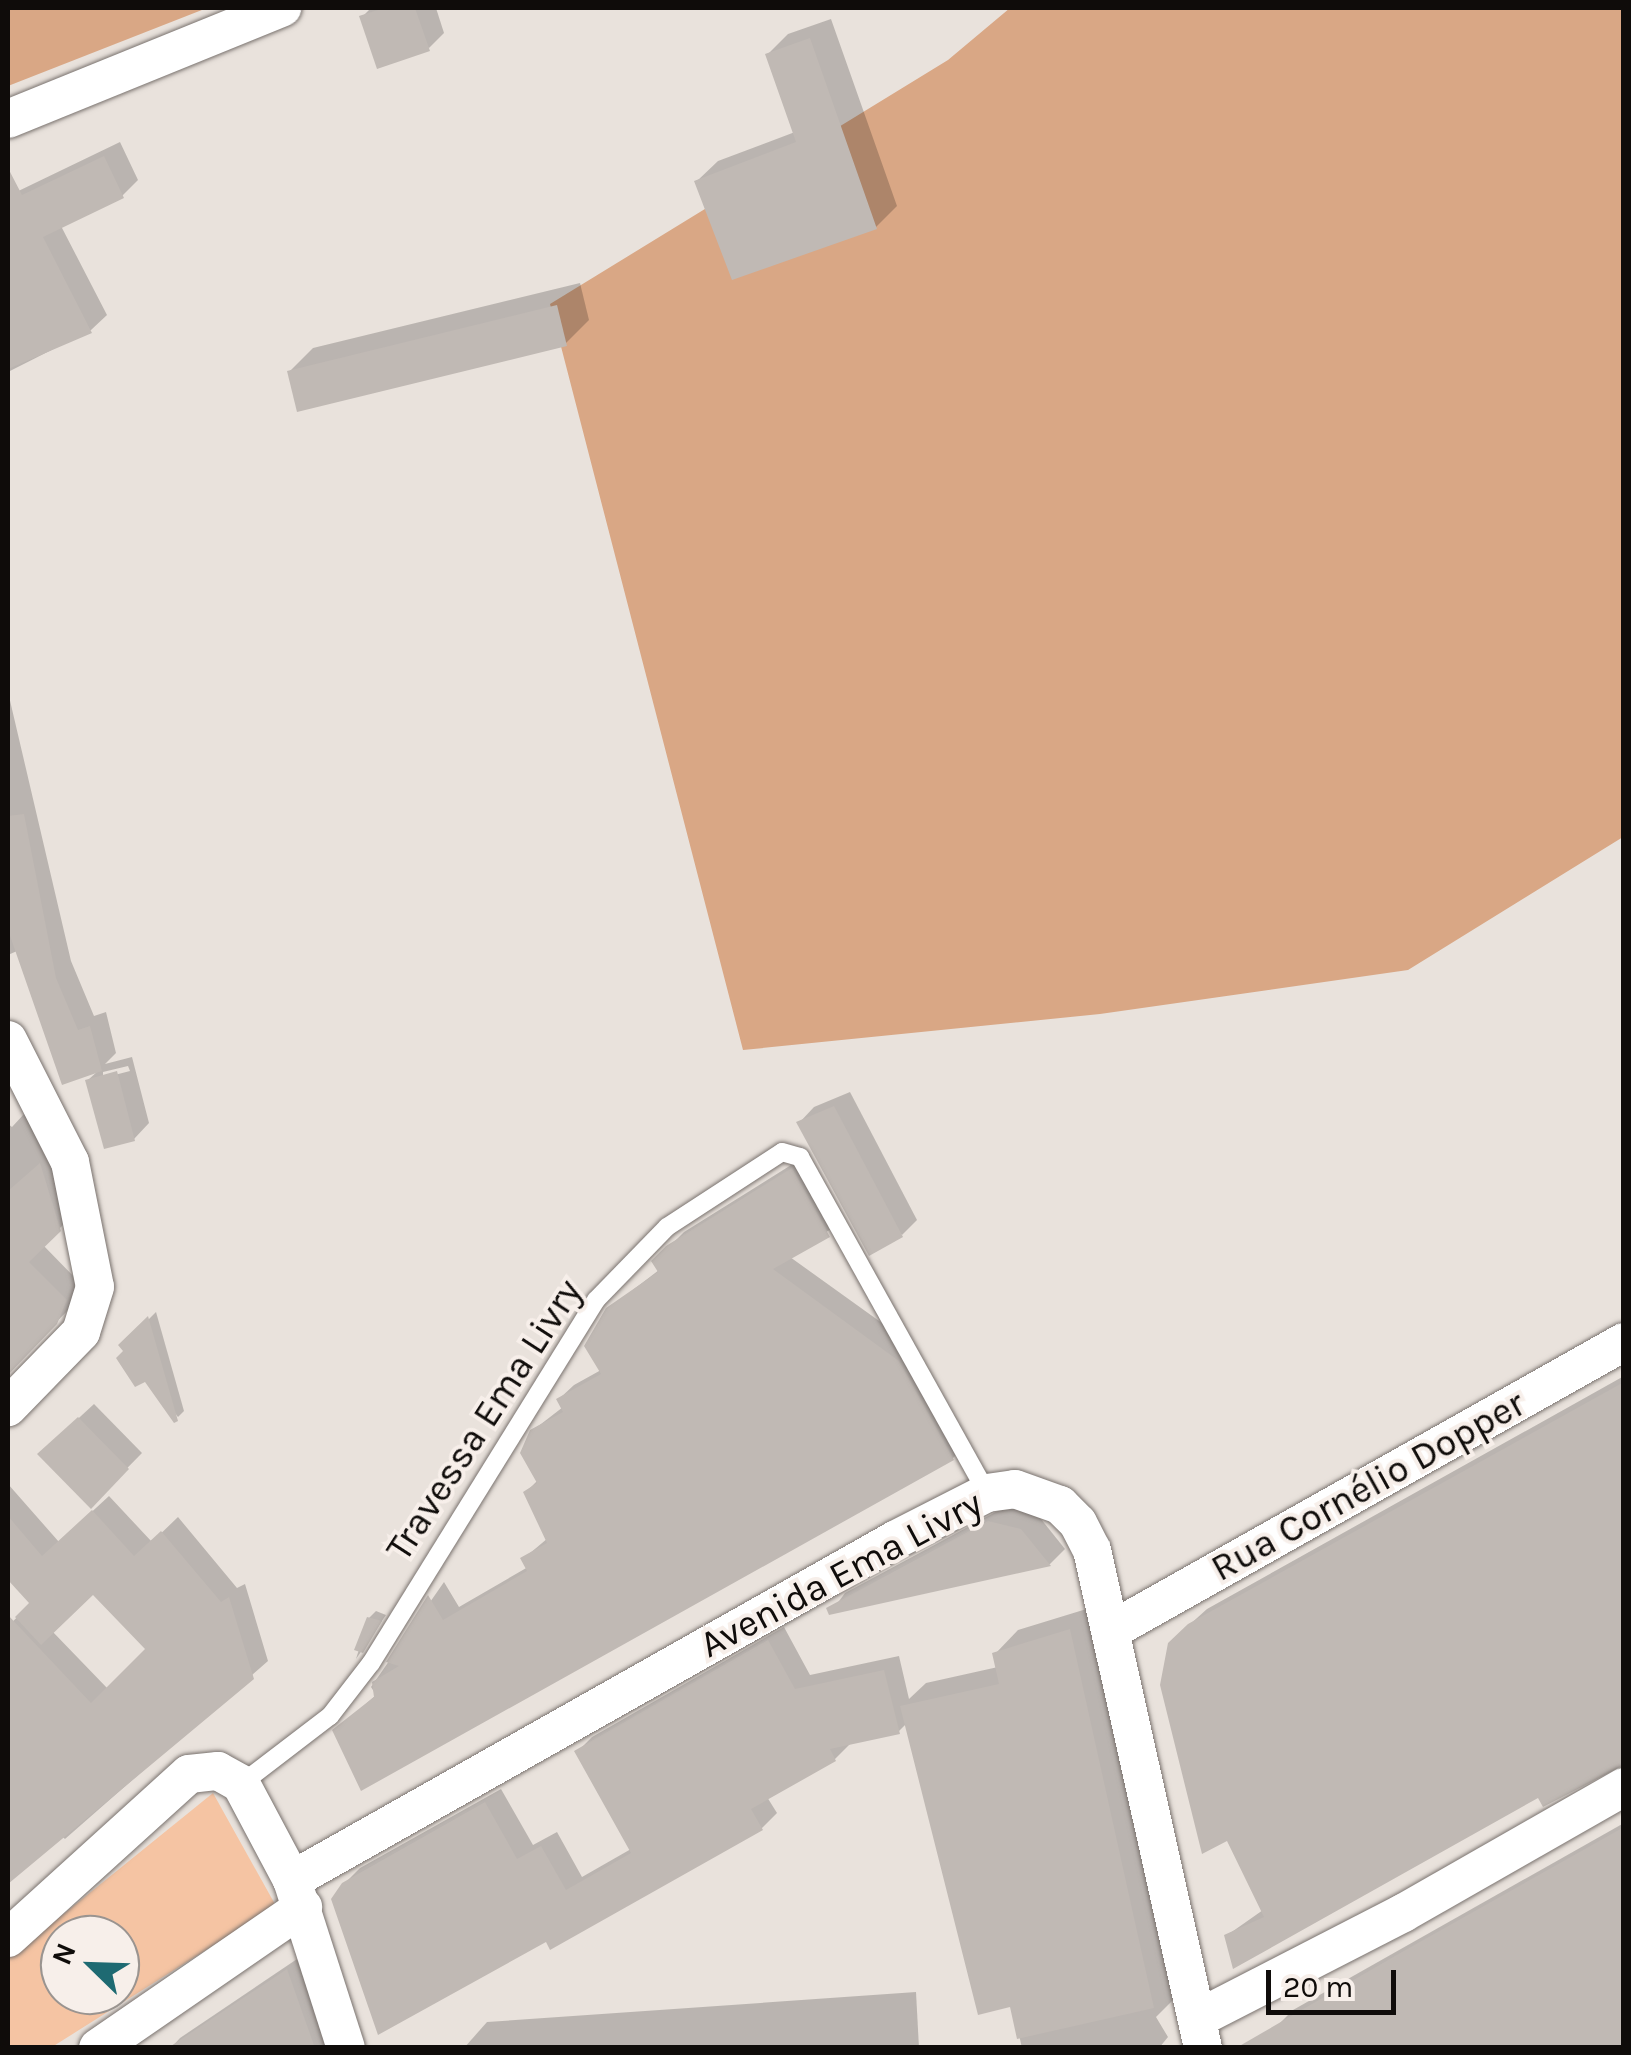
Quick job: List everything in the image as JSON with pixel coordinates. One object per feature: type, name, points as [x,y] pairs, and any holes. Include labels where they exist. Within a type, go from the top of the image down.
[{"type":"street","points":[[8,119],[282,8]]},
{"type":"street","points":[[8,1040],[70,1162],[96,1288],[81,1332],[8,1407]]},
{"type":"street","name":"Rua Cornélio Dopper","points":[[1112,1630],[1624,1342]]},
{"type":"street","name":"Avenida Ema Livry","points":[[98,2048],[297,1894],[986,1493],[1040,1495],[1078,1522],[1112,1630],[1200,2033]]},
{"type":"street","points":[[8,1938],[188,1774],[218,1770],[242,1784],[297,1894],[346,2048]]},
{"type":"street","points":[[1200,2033],[1624,1788]]},
{"type":"lane","name":"Travessa Ema Livry","points":[[242,1784],[330,1716],[370,1663],[582,1316],[667,1228],[782,1152],[800,1157],[986,1493]]},
{"type":"shaded area","points":[[8,8],[207,8],[8,86]]},
{"type":"shaded area","points":[[1010,8],[1623,8],[1623,837],[1408,970],[1100,1014],[743,1050],[550,304],[948,60]]},
{"type":"shaded area","points":[[213,1793],[276,1906],[140,1992],[140,1915],[62,1915]]},
{"type":"shaded area","points":[[40,1933],[40,2015],[103,2015],[52,2047],[8,2048],[8,1959]]},
{"type":"building","points":[[384,8],[415,8],[430,51],[377,69],[359,16]]},
{"type":"building","points":[[810,38],[877,229],[732,280],[694,181],[796,142],[765,54]]},
{"type":"building","points":[[104,156],[124,198],[43,237],[92,333],[8,369],[8,168],[22,195]]},
{"type":"building","points":[[557,305],[567,346],[297,412],[287,371]]},
{"type":"building","points":[[24,814],[56,978],[78,1030],[90,1026],[102,1071],[62,1085],[8,930],[8,816]]},
{"type":"building","points":[[117,1071],[135,1141],[104,1149],[85,1080]]},
{"type":"building","points":[[834,1106],[903,1237],[869,1256],[796,1122]]},
{"type":"building","points":[[40,1163],[61,1231],[29,1262],[67,1300],[57,1324],[8,1375],[8,1191]]},
{"type":"building","points":[[792,1168],[830,1237],[773,1269],[899,1361],[954,1460],[361,1791],[332,1730],[374,1697],[372,1682],[399,1666],[386,1662],[428,1595],[443,1620],[527,1571],[520,1558],[547,1543],[523,1492],[537,1483],[520,1453],[530,1430],[563,1412],[556,1399],[601,1374],[584,1346],[606,1308],[658,1272],[651,1261],[666,1246]]},
{"type":"building","points":[[148,1316],[178,1421],[174,1423],[145,1382],[135,1387],[116,1358],[123,1351],[118,1345]]},
{"type":"building","points":[[1624,1382],[1624,1765],[1543,1807],[1538,1798],[1233,1969],[1224,1935],[1264,1917],[1227,1841],[1202,1854],[1160,1685],[1168,1643],[1188,1624]]},
{"type":"building","points":[[78,1417],[129,1469],[91,1509],[37,1454]]},
{"type":"building","points":[[92,1510],[134,1556],[161,1531],[221,1602],[229,1597],[254,1679],[8,1884],[8,1615],[91,1703],[145,1649],[93,1595],[41,1645],[15,1617],[29,1603],[8,1580],[8,1516],[42,1556]]},
{"type":"building","points":[[988,1521],[1021,1529],[1051,1566],[829,1615],[826,1608]]},
{"type":"building","points":[[367,1617],[382,1621],[363,1653],[354,1650]]},
{"type":"building","points":[[1070,1629],[1154,2008],[1017,2039],[1010,2007],[978,2015],[900,1706],[999,1684],[992,1653]]},
{"type":"building","points":[[768,1640],[795,1689],[884,1670],[900,1734],[830,1749],[836,1761],[751,1809],[763,1830],[550,1950],[546,1942],[378,2035],[331,1899],[342,1883],[485,1802],[517,1859],[541,1846],[566,1890],[631,1853],[574,1751]]},
{"type":"building","points":[[1624,1827],[1624,2048],[1236,2048],[1402,1952]]},
{"type":"building","points":[[287,1969],[315,2048],[168,2048]]}]
